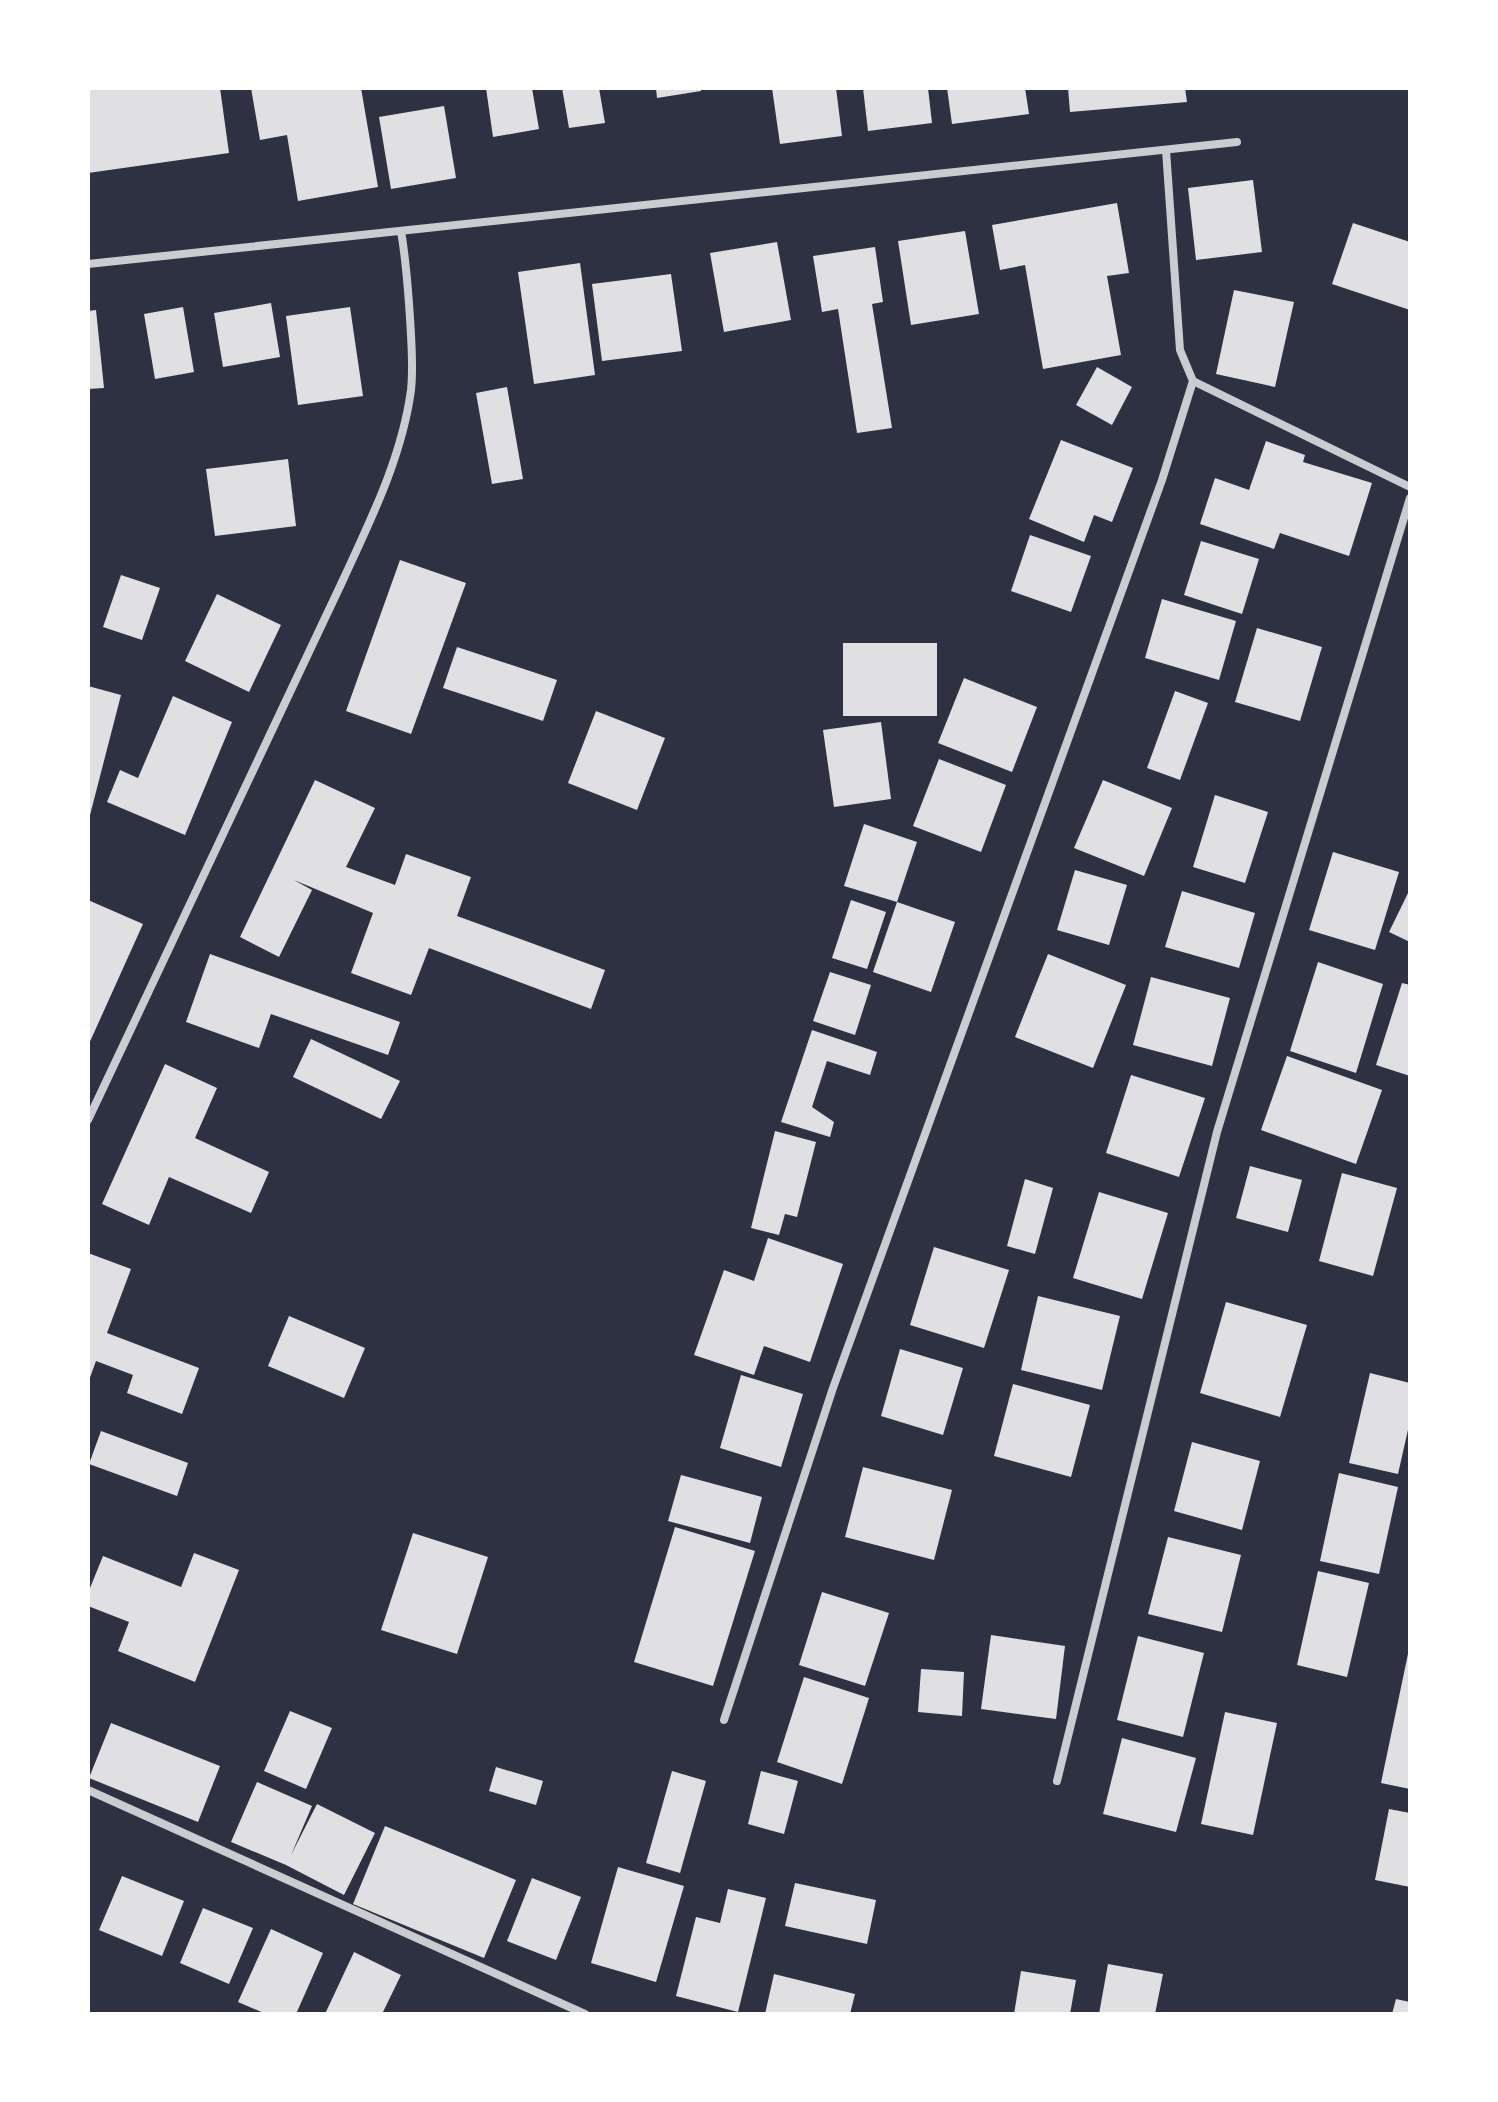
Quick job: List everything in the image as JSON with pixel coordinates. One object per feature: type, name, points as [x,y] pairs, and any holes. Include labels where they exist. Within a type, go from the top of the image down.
[{"type":"street","points":[[88,264],[1237,142]]},
{"type":"street","points":[[724,1720],[833,1388],[1162,480],[1193,381],[1180,350],[1166,150]]},
{"type":"street","points":[[88,1120],[343,580],[389,473],[403,429],[411,388],[409,278],[401,231]]},
{"type":"street","points":[[1193,381],[1410,487]]},
{"type":"street","points":[[1057,1781],[1217,1132],[1410,498]]},
{"type":"street","points":[[88,1790],[585,2014]]},
{"type":"building","points":[[88,88],[220,88],[229,153],[88,173]]},
{"type":"building","points":[[251,88],[361,88],[378,187],[298,201],[287,135],[260,140]]},
{"type":"building","points":[[486,88],[532,88],[539,129],[493,137]]},
{"type":"building","points":[[562,88],[599,88],[605,123],[569,128]]},
{"type":"building","points":[[656,88],[701,88],[701,91],[657,98]]},
{"type":"building","points":[[772,88],[836,88],[842,136],[780,144]]},
{"type":"building","points":[[863,88],[928,88],[932,123],[868,131]]},
{"type":"building","points":[[947,88],[1025,88],[1029,114],[952,124]]},
{"type":"building","points":[[1068,88],[1185,88],[1187,102],[1070,112]]},
{"type":"building","points":[[444,106],[456,178],[391,189],[379,117]]},
{"type":"building","points":[[1253,180],[1262,252],[1196,260],[1188,188]]},
{"type":"building","points":[[1117,203],[1129,273],[1107,276],[1121,355],[1043,369],[1025,265],[1000,270],[992,225]]},
{"type":"building","points":[[1353,223],[1410,242],[1410,310],[1332,284]]},
{"type":"building","points":[[965,231],[979,314],[911,325],[898,241]]},
{"type":"building","points":[[777,242],[791,320],[724,332],[710,253]]},
{"type":"building","points":[[875,247],[883,302],[872,304],[892,428],[857,433],[838,309],[822,312],[813,256]]},
{"type":"building","points":[[580,263],[595,375],[534,384],[518,272]]},
{"type":"building","points":[[671,274],[682,351],[602,361],[592,284]]},
{"type":"building","points":[[1234,290],[1294,302],[1275,387],[1216,374]]},
{"type":"building","points":[[271,303],[280,357],[223,367],[214,313]]},
{"type":"building","points":[[183,307],[194,372],[155,379],[144,314]]},
{"type":"building","points":[[350,307],[363,396],[298,405],[286,316]]},
{"type":"building","points":[[96,310],[104,388],[88,389],[88,311]]},
{"type":"building","points":[[1097,367],[1132,387],[1112,425],[1076,405]]},
{"type":"building","points":[[507,387],[523,479],[492,484],[476,393]]},
{"type":"building","points":[[1061,440],[1133,468],[1112,522],[1094,515],[1084,542],[1029,519]]},
{"type":"building","points":[[1266,441],[1305,455],[1303,462],[1372,483],[1349,556],[1280,533],[1274,549],[1200,524],[1215,478],[1249,490]]},
{"type":"building","points":[[288,459],[296,526],[215,536],[206,469]]},
{"type":"building","points":[[1030,535],[1091,556],[1071,612],[1011,591]]},
{"type":"building","points":[[1201,541],[1259,559],[1242,614],[1184,595]]},
{"type":"building","points":[[400,560],[466,583],[411,734],[346,711]]},
{"type":"building","points":[[121,575],[160,588],[142,640],[103,627]]},
{"type":"building","points":[[217,594],[281,625],[249,692],[185,661]]},
{"type":"building","points":[[1162,599],[1236,621],[1219,680],[1145,658]]},
{"type":"building","points":[[1257,628],[1322,647],[1300,721],[1235,702]]},
{"type":"building","points":[[843,643],[937,643],[937,716],[843,716]]},
{"type":"building","points":[[457,647],[557,680],[543,721],[443,688]]},
{"type":"building","points":[[964,678],[1037,707],[1012,772],[938,743]]},
{"type":"building","points":[[88,686],[121,695],[89,819],[88,819]]},
{"type":"building","points":[[1175,691],[1208,703],[1180,780],[1147,768]]},
{"type":"building","points":[[173,696],[232,722],[185,835],[107,802],[120,770],[138,778]]},
{"type":"building","points":[[596,711],[665,738],[637,810],[568,783]]},
{"type":"building","points":[[881,722],[891,799],[834,807],[823,730]]},
{"type":"building","points":[[939,759],[1006,785],[981,852],[913,826]]},
{"type":"building","points":[[315,780],[375,808],[346,867],[395,885],[406,854],[471,877],[457,916],[605,970],[591,1009],[429,948],[411,995],[351,973],[373,913],[294,880],[312,890],[279,957],[240,937]]},
{"type":"building","points":[[1103,780],[1172,808],[1144,876],[1074,848]]},
{"type":"building","points":[[1215,795],[1268,812],[1245,883],[1193,867]]},
{"type":"building","points":[[864,824],[917,842],[897,902],[844,886]]},
{"type":"building","points":[[1333,852],[1399,872],[1375,950],[1309,930]]},
{"type":"building","points":[[1075,870],[1127,885],[1109,945],[1057,930]]},
{"type":"building","points":[[1410,889],[1410,942],[1389,932]]},
{"type":"building","points":[[1182,891],[1255,913],[1239,968],[1165,947]]},
{"type":"building","points":[[88,900],[143,924],[88,1046]]},
{"type":"building","points":[[851,900],[886,912],[867,969],[832,958]]},
{"type":"building","points":[[897,902],[955,922],[931,992],[873,972]]},
{"type":"building","points":[[210,954],[400,1022],[388,1055],[271,1014],[259,1048],[186,1022]]},
{"type":"building","points":[[1048,954],[1126,985],[1093,1068],[1015,1037]]},
{"type":"building","points":[[1318,962],[1383,984],[1356,1073],[1290,1051]]},
{"type":"building","points":[[830,972],[871,985],[855,1035],[813,1021]]},
{"type":"building","points":[[1151,977],[1230,998],[1212,1066],[1133,1045]]},
{"type":"building","points":[[1402,983],[1410,985],[1410,1076],[1376,1065]]},
{"type":"building","points":[[812,1030],[877,1052],[870,1075],[827,1061],[812,1107],[834,1122],[830,1137],[781,1122]]},
{"type":"building","points":[[311,1039],[400,1081],[381,1119],[293,1077]]},
{"type":"building","points":[[1287,1056],[1382,1090],[1356,1164],[1261,1130]]},
{"type":"building","points":[[165,1064],[217,1088],[195,1138],[269,1172],[251,1213],[169,1177],[149,1225],[102,1204]]},
{"type":"building","points":[[1131,1075],[1205,1098],[1179,1177],[1106,1153]]},
{"type":"building","points":[[775,1131],[816,1142],[797,1217],[785,1214],[779,1235],[751,1228]]},
{"type":"building","points":[[1250,1166],[1302,1180],[1288,1232],[1236,1218]]},
{"type":"building","points":[[1342,1173],[1397,1188],[1373,1276],[1319,1261]]},
{"type":"building","points":[[1025,1179],[1053,1188],[1035,1254],[1007,1246]]},
{"type":"building","points":[[1099,1192],[1168,1213],[1142,1299],[1073,1278]]},
{"type":"building","points":[[768,1238],[843,1264],[810,1362],[764,1346],[754,1375],[694,1355],[724,1270],[754,1281]]},
{"type":"building","points":[[934,1247],[1009,1270],[984,1348],[910,1325]]},
{"type":"building","points":[[88,1253],[131,1269],[107,1333],[199,1368],[182,1414],[127,1393],[133,1375],[96,1361],[88,1383]]},
{"type":"building","points":[[1038,1296],[1120,1316],[1102,1390],[1021,1370]]},
{"type":"building","points":[[1226,1302],[1307,1325],[1280,1417],[1200,1393]]},
{"type":"building","points":[[289,1316],[365,1348],[344,1398],[268,1366]]},
{"type":"building","points":[[900,1349],[963,1368],[943,1435],[881,1416]]},
{"type":"building","points":[[1370,1373],[1410,1383],[1410,1421],[1398,1474],[1349,1463]]},
{"type":"building","points":[[741,1375],[803,1394],[781,1467],[720,1448]]},
{"type":"building","points":[[1013,1384],[1090,1405],[1071,1477],[994,1456]]},
{"type":"building","points":[[101,1431],[188,1463],[177,1496],[89,1464]]},
{"type":"building","points":[[1192,1442],[1260,1461],[1242,1530],[1174,1511]]},
{"type":"building","points":[[863,1467],[952,1490],[934,1560],[845,1537]]},
{"type":"building","points":[[1339,1473],[1398,1487],[1379,1574],[1320,1561]]},
{"type":"building","points":[[681,1475],[762,1497],[750,1543],[668,1521]]},
{"type":"building","points":[[675,1527],[755,1551],[713,1686],[634,1662]]},
{"type":"building","points":[[413,1533],[488,1557],[457,1654],[381,1630]]},
{"type":"building","points":[[1168,1537],[1241,1555],[1222,1632],[1148,1614]]},
{"type":"building","points":[[194,1553],[239,1570],[195,1682],[118,1651],[129,1622],[88,1606],[88,1593],[103,1556],[181,1587]]},
{"type":"building","points":[[1318,1571],[1369,1583],[1347,1677],[1297,1665]]},
{"type":"building","points":[[822,1592],[889,1613],[865,1686],[799,1665]]},
{"type":"building","points":[[991,1635],[1065,1646],[1056,1719],[981,1709]]},
{"type":"building","points":[[1138,1636],[1204,1653],[1183,1737],[1117,1720]]},
{"type":"building","points":[[1410,1649],[1410,1789],[1381,1783]]},
{"type":"building","points":[[921,1669],[964,1672],[962,1716],[918,1712]]},
{"type":"building","points":[[804,1677],[869,1698],[842,1784],[777,1762]]},
{"type":"building","points":[[290,1711],[332,1728],[306,1789],[264,1771]]},
{"type":"building","points":[[1225,1712],[1277,1723],[1253,1835],[1201,1824]]},
{"type":"building","points":[[111,1723],[220,1766],[198,1822],[89,1778]]},
{"type":"building","points":[[1122,1738],[1196,1758],[1176,1832],[1103,1814]]},
{"type":"building","points":[[496,1767],[543,1781],[536,1805],[489,1791]]},
{"type":"building","points":[[672,1771],[706,1781],[680,1873],[646,1863]]},
{"type":"building","points":[[761,1771],[798,1781],[784,1834],[748,1824]]},
{"type":"building","points":[[257,1782],[312,1806],[291,1855],[317,1804],[375,1833],[344,1895],[286,1865],[231,1842]]},
{"type":"building","points":[[1389,1809],[1410,1813],[1410,1887],[1375,1880]]},
{"type":"building","points":[[385,1826],[516,1880],[484,1958],[353,1904]]},
{"type":"building","points":[[618,1867],[684,1886],[656,1982],[591,1963]]},
{"type":"building","points":[[122,1876],[184,1901],[162,1956],[99,1930]]},
{"type":"building","points":[[532,1878],[581,1897],[556,1960],[507,1941]]},
{"type":"building","points":[[795,1883],[876,1900],[867,1944],[785,1926]]},
{"type":"building","points":[[728,1889],[766,1898],[738,2012],[676,1996],[696,1917],[720,1923]]},
{"type":"building","points":[[203,1908],[253,1928],[229,1984],[180,1963]]},
{"type":"building","points":[[271,1929],[323,1953],[296,2014],[266,2014],[238,2002]]},
{"type":"building","points":[[354,1952],[401,1975],[382,2014],[325,2014]]},
{"type":"building","points":[[1108,1964],[1163,1974],[1155,2014],[1099,2014]]},
{"type":"building","points":[[1021,1971],[1076,1980],[1070,2014],[1014,2014]]},
{"type":"building","points":[[774,1974],[855,1994],[850,2014],[765,2014]]},
{"type":"building","points":[[1396,1999],[1410,2002],[1410,2014],[1392,2014]]}]
